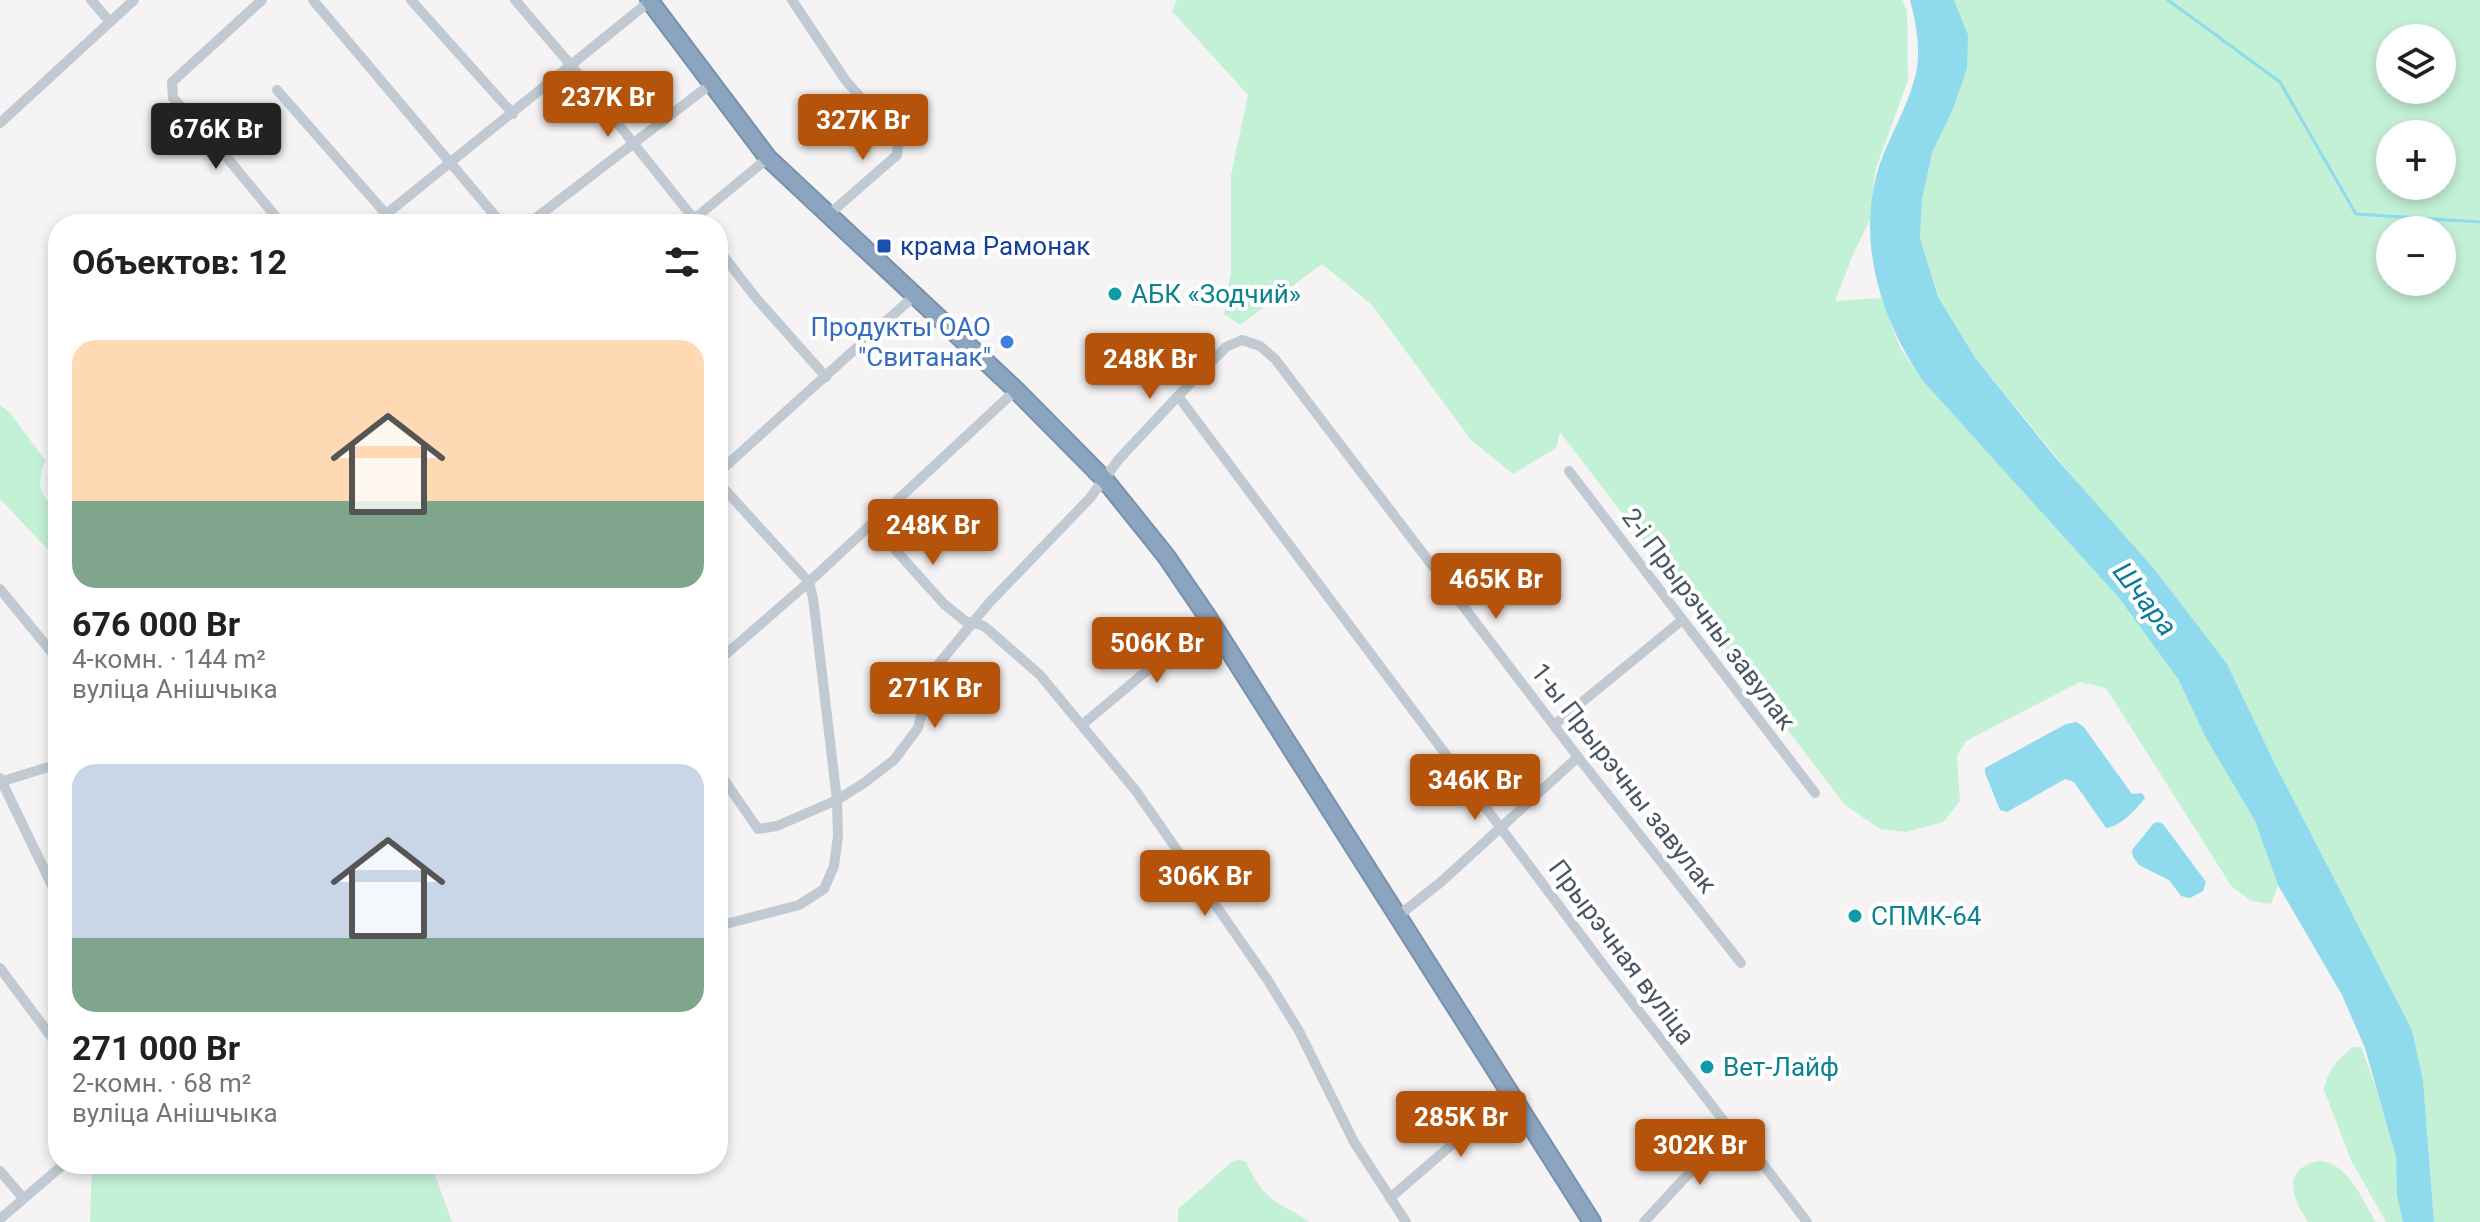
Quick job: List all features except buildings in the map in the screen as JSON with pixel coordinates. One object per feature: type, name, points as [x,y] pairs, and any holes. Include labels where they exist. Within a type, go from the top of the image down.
[{"type":"highway","points":[[650,1],[768,158],[1016,390],[1105,480],[1166,556],[1592,1222]]},
{"type":"street","points":[[91,0],[110,22]]},
{"type":"street","points":[[0,123],[134,0]]},
{"type":"street","points":[[262,0],[172,82],[173,98],[274,214]]},
{"type":"street","points":[[313,0],[494,214]]},
{"type":"street","points":[[411,0],[513,114]]},
{"type":"street","points":[[515,0],[570,64],[687,214]]},
{"type":"street","points":[[792,0],[846,81],[898,144],[897,155],[827,216]]},
{"type":"street","points":[[277,90],[386,214],[650,1]]},
{"type":"street","points":[[541,214],[711,84]]},
{"type":"street","points":[[702,214],[768,158]]},
{"type":"street","points":[[728,262],[826,377]]},
{"type":"street","points":[[728,464],[914,296]]},
{"type":"street","name":"1-ы Прырэчны завулак","points":[[1178,396],[1226,347],[1242,340],[1260,346],[1275,359],[1578,757],[1741,963]]},
{"type":"street","points":[[728,652],[809,582],[1016,390]]},
{"type":"street","points":[[728,786],[758,829],[777,826],[837,800],[894,760],[918,728],[932,672],[979,624],[1105,480],[1119,459],[1178,396]]},
{"type":"street","name":"Прырэчная вуліца","points":[[1178,396],[1601,962],[1730,1129],[1747,1143],[1807,1222]]},
{"type":"street","name":"2-і Прырэчны завулак","points":[[1569,471],[1815,793]]},
{"type":"street","points":[[728,493],[809,582],[837,800],[838,836],[834,866],[824,889],[799,905],[728,923]]},
{"type":"street","points":[[872,524],[944,604],[965,621],[979,624],[1040,675],[1136,791],[1267,979],[1299,1031],[1354,1142],[1406,1222]]},
{"type":"street","points":[[0,589],[48,648]]},
{"type":"street","points":[[1083,724],[1209,619]]},
{"type":"street","points":[[1554,725],[1681,621]]},
{"type":"street","points":[[1398,916],[1441,882],[1578,757]]},
{"type":"street","points":[[48,767],[1,780],[48,877]]},
{"type":"street","points":[[0,968],[48,1033]]},
{"type":"street","points":[[1390,1198],[1455,1142],[1515,1099]]},
{"type":"street","points":[[1644,1222],[1730,1129]]},
{"type":"street","points":[[0,1171],[23,1198]]},
{"type":"street","points":[[0,1219],[52,1174]]},
{"type":"green space","points":[[1177,0],[1902,0],[1907,11],[1908,80],[1875,171],[1870,220],[1835,301],[1882,298],[1900,348],[1923,381],[2119,598],[2178,679],[2206,738],[2255,821],[2278,885],[2271,904],[2252,901],[2232,887],[2106,688],[2080,682],[1966,741],[1957,756],[1960,801],[1943,822],[1906,832],[1880,829],[1845,805],[1560,432],[1556,448],[1513,474],[1471,440],[1372,305],[1322,264],[1240,325],[1224,314],[1231,271],[1231,175],[1248,95],[1172,11]]},
{"type":"green space","points":[[1954,0],[2480,0],[2480,1222],[2434,1222],[2423,1080],[2412,1030],[2227,664],[1976,359],[1938,297],[1920,238],[1922,200],[1932,153],[1953,109],[1965,27]]},
{"type":"green space","points":[[0,405],[10,413],[45,460],[40,483],[48,502],[48,549],[0,499]]},
{"type":"green space","points":[[2354,1047],[2361,1047],[2388,1127],[2397,1162],[2403,1222],[2386,1222],[2351,1160],[2324,1090],[2334,1065]]},
{"type":"green space","points":[[1233,1161],[1246,1162],[1265,1193],[1309,1222],[1178,1222],[1178,1209]]},
{"type":"green space","points":[[2318,1161],[2338,1167],[2346,1174],[2376,1222],[2308,1222],[2295,1195],[2294,1178],[2306,1165]]},
{"type":"green space","points":[[92,1174],[435,1174],[452,1222],[90,1222]]},
{"type":"water","name":"Шчара","points":[[1910,0],[1954,0],[1968,35],[1967,68],[1953,109],[1932,153],[1922,200],[1920,238],[1938,297],[1976,359],[2055,457],[2155,570],[2227,664],[2412,1030],[2423,1080],[2434,1222],[2403,1222],[2397,1195],[2396,1157],[2365,1048],[2342,995],[2278,885],[2255,821],[2206,738],[2178,679],[2119,598],[1923,381],[1896,334],[1872,258],[1871,204],[1880,164],[1908,100],[1916,73],[1917,36]]},
{"type":"water","points":[[2076,722],[2083,726],[2132,794],[2142,793],[2145,798],[2123,821],[2106,828],[2074,782],[2065,779],[2007,812],[2000,810],[1985,768],[2066,724]]},
{"type":"water","points":[[2159,822],[2206,882],[2203,891],[2190,898],[2181,896],[2169,880],[2139,865],[2133,857],[2132,850],[2154,823]]},
{"type":"waterway","points":[[2168,0],[2280,82],[2356,214],[2480,222]]},
{"type":"place","name":"крама Рамонак","points":[[884,246]]},
{"type":"place","name":"АБК «Зодчий»","points":[[1115,294]]},
{"type":"place","name":"Продукты ОАО \"Свитанак\"","points":[[1007,342]]},
{"type":"place","name":"СПМК-64","points":[[1855,916]]},
{"type":"place","name":"Вет-Лайф","points":[[1707,1067]]}]
